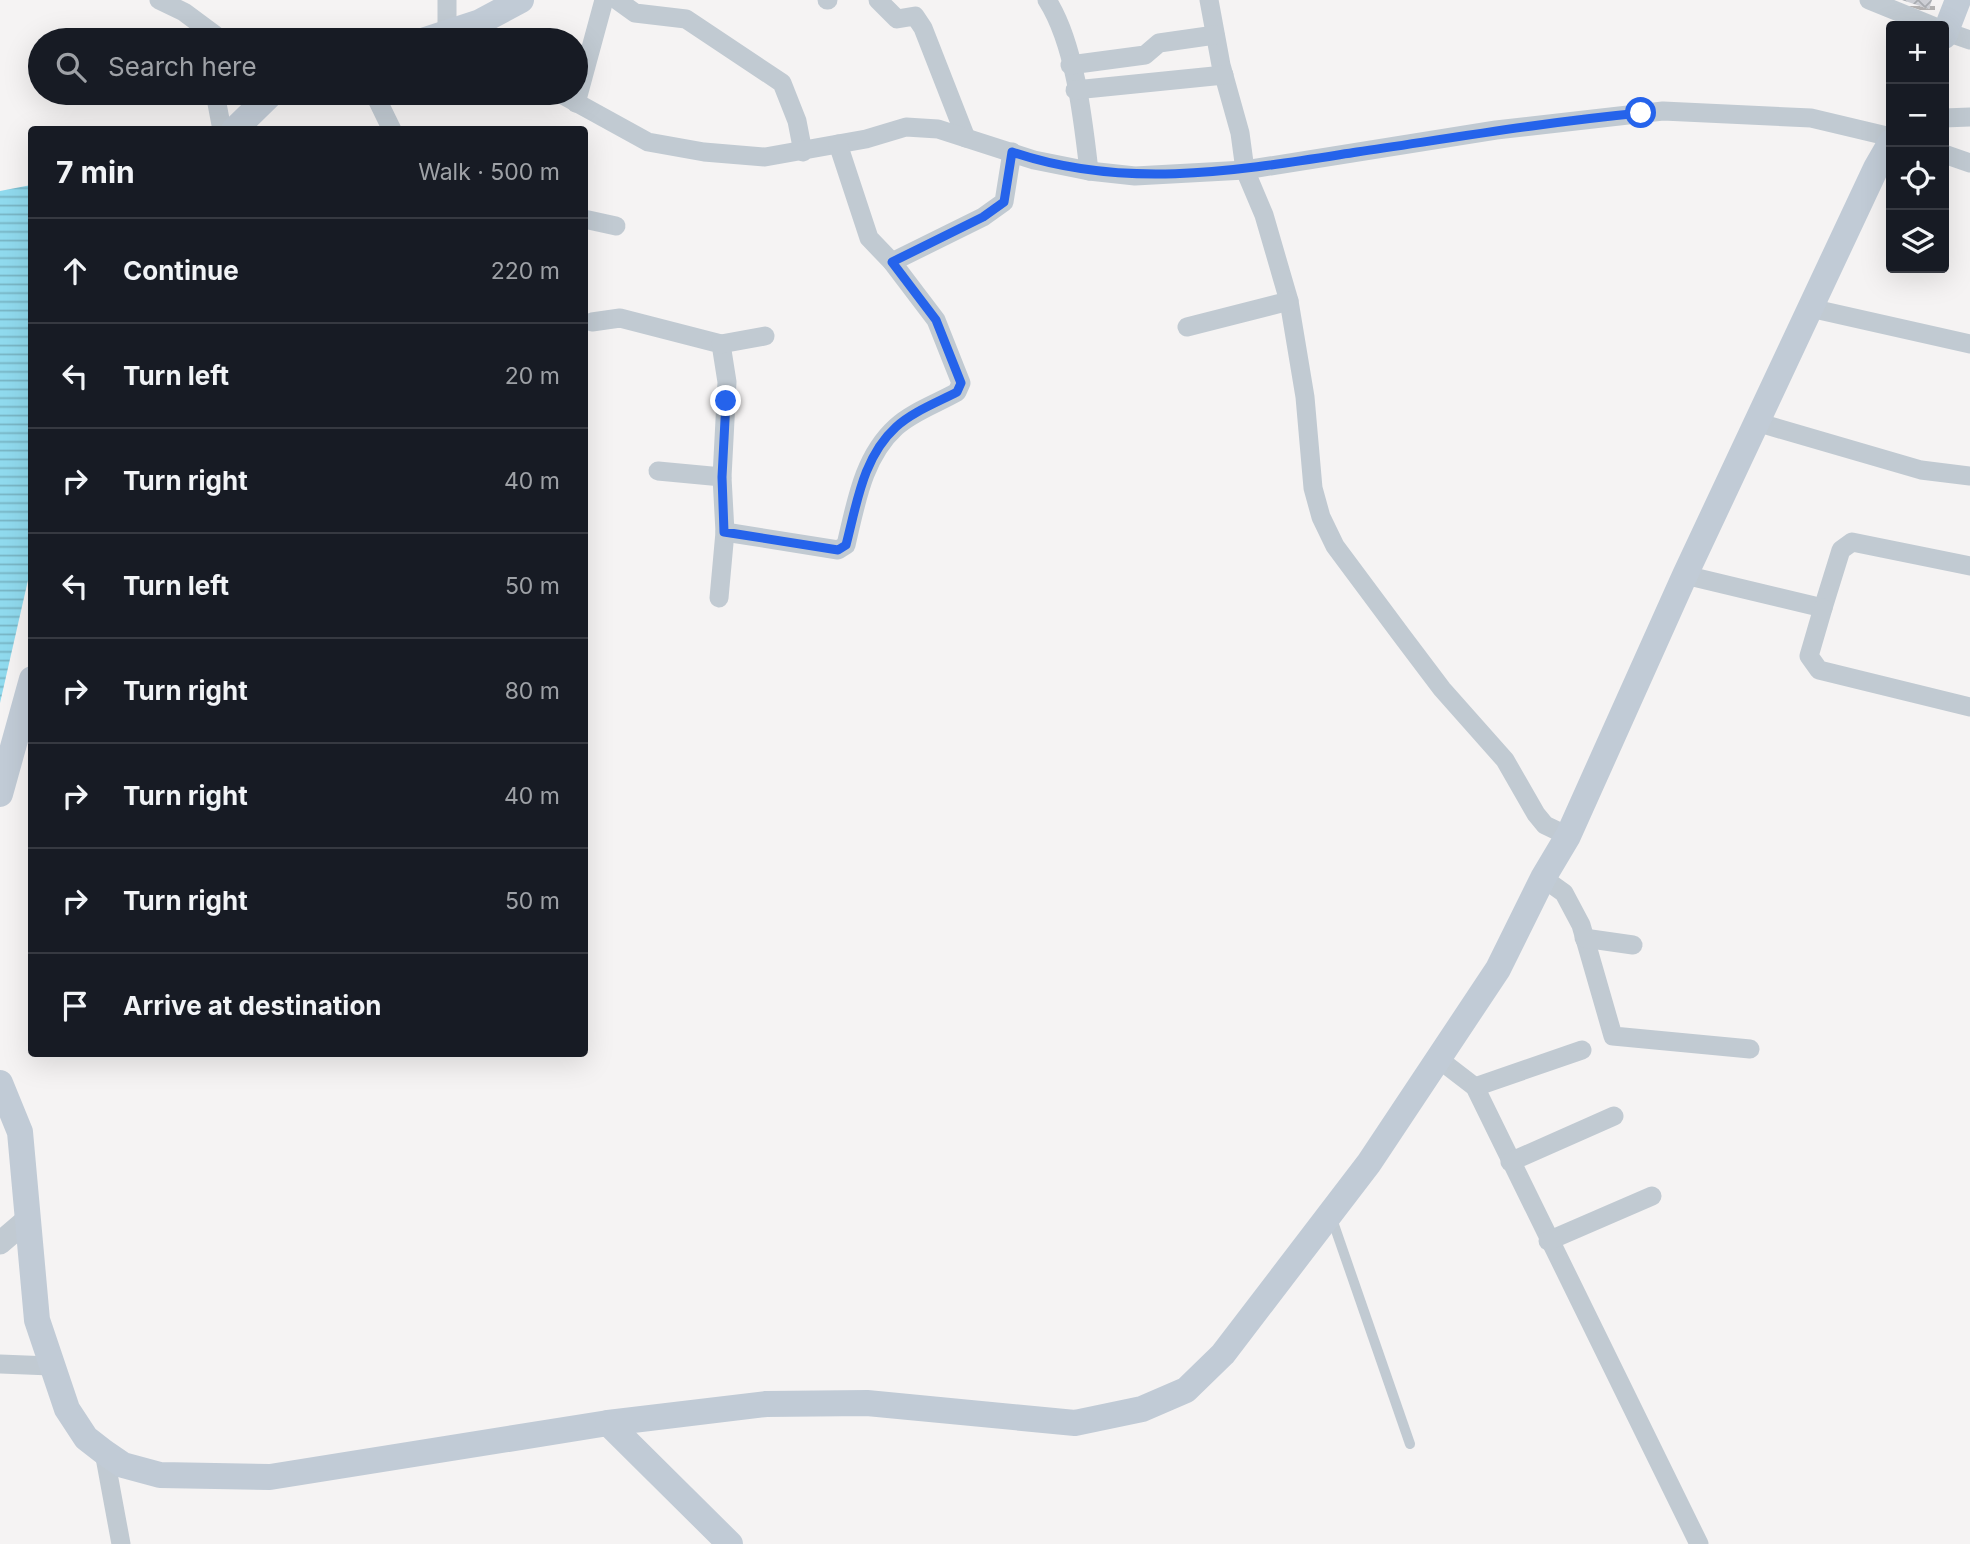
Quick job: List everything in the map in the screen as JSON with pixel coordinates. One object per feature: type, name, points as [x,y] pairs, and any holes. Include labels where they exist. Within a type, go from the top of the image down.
[{"type":"main road","points":[[462,28],[480,22],[521,0]]},
{"type":"main road","points":[[1949,27],[1958,0]]},
{"type":"main road","points":[[238,126],[260,105]]},
{"type":"main road","points":[[0,1083],[20,1132],[37,1320],[67,1409],[86,1437],[104,1452],[124,1465],[160,1475],[270,1477],[608,1423],[766,1404],[867,1403],[1075,1423],[1142,1409],[1186,1390],[1223,1354],[1331,1215],[1369,1163],[1436,1057],[1498,969],[1543,878],[1568,836],[1685,575],[1887,147]]},
{"type":"main road","points":[[0,794],[28,693]]},
{"type":"main road","points":[[608,1423],[723,1537]]},
{"type":"street","points":[[437,28],[447,0]]},
{"type":"street","points":[[588,42],[604,0]]},
{"type":"street","points":[[617,0],[635,13],[686,19],[782,83],[797,121],[803,152]]},
{"type":"street","points":[[878,0],[897,19],[915,16],[923,28],[966,138]]},
{"type":"street","points":[[1047,0],[1057,16],[1070,65],[1089,171]]},
{"type":"street","points":[[1209,0],[1224,75],[1240,132],[1245,170],[1264,215],[1289,301],[1305,397],[1313,488],[1321,517],[1335,546],[1443,689],[1505,760],[1536,814],[1545,825],[1568,836]]},
{"type":"street","points":[[1869,0],[1919,21]]},
{"type":"street","points":[[170,2],[205,28]]},
{"type":"street","points":[[1070,65],[1145,55],[1159,43],[1216,35]]},
{"type":"street","points":[[1075,90],[1224,75]]},
{"type":"street","points":[[217,105],[221,126]]},
{"type":"street","points":[[380,105],[389,126]]},
{"type":"street","points":[[580,105],[648,142],[704,152],[765,157],[803,152],[906,127],[938,129],[1012,152],[1089,171],[1135,176],[1245,170],[1496,131],[1663,111],[1811,118],[1886,138]]},
{"type":"street","points":[[1949,118],[1970,117]]},
{"type":"street","points":[[724,532],[838,550],[846,545],[868,464],[882,442],[897,425],[957,392],[961,383],[936,320],[892,262],[869,238],[838,144]]},
{"type":"street","points":[[892,262],[983,217],[1004,202],[1012,152]]},
{"type":"street","points":[[1949,157],[1970,163]]},
{"type":"street","points":[[588,220],[616,226]]},
{"type":"street","points":[[1187,327],[1289,301]]},
{"type":"street","points":[[1810,308],[1970,344]]},
{"type":"street","points":[[593,323],[620,318],[721,344],[765,336]]},
{"type":"street","points":[[719,598],[724,532],[722,477],[727,382],[721,344]]},
{"type":"street","points":[[1756,422],[1921,470],[1970,477]]},
{"type":"street","points":[[658,471],[722,477]]},
{"type":"street","points":[[1970,566],[1852,542],[1841,550],[1810,656],[1819,670],[1970,707]]},
{"type":"street","points":[[1685,575],[1823,608]]},
{"type":"street","points":[[1543,878],[1564,892],[1584,938],[1613,1036],[1750,1049]]},
{"type":"street","points":[[1584,938],[1633,945]]},
{"type":"street","points":[[1475,1087],[1582,1050]]},
{"type":"street","points":[[1436,1057],[1475,1087],[1548,1241],[1699,1544]]},
{"type":"street","points":[[1510,1162],[1614,1116]]},
{"type":"street","points":[[1548,1241],[1653,1196]]},
{"type":"street","points":[[0,1243],[28,1219]]},
{"type":"street","points":[[0,1364],[51,1366]]},
{"type":"street","points":[[104,1452],[123,1541]]},
{"type":"lane","points":[[1331,1215],[1410,1444]]},
{"type":"water","points":[[28,186],[28,580],[0,703],[0,191]]},
{"type":"building","points":[[1902,0],[1932,0],[1929,9]]},
{"type":"route","points":[[726,401],[722,477],[724,532],[838,550],[846,545],[868,464],[882,442],[897,425],[957,392],[961,383],[936,320],[892,262],[983,217],[1004,202],[1009,185],[1012,152],[1034,160],[1089,171],[1135,176],[1186,175],[1245,170],[1496,131],[1641,113]]}]
